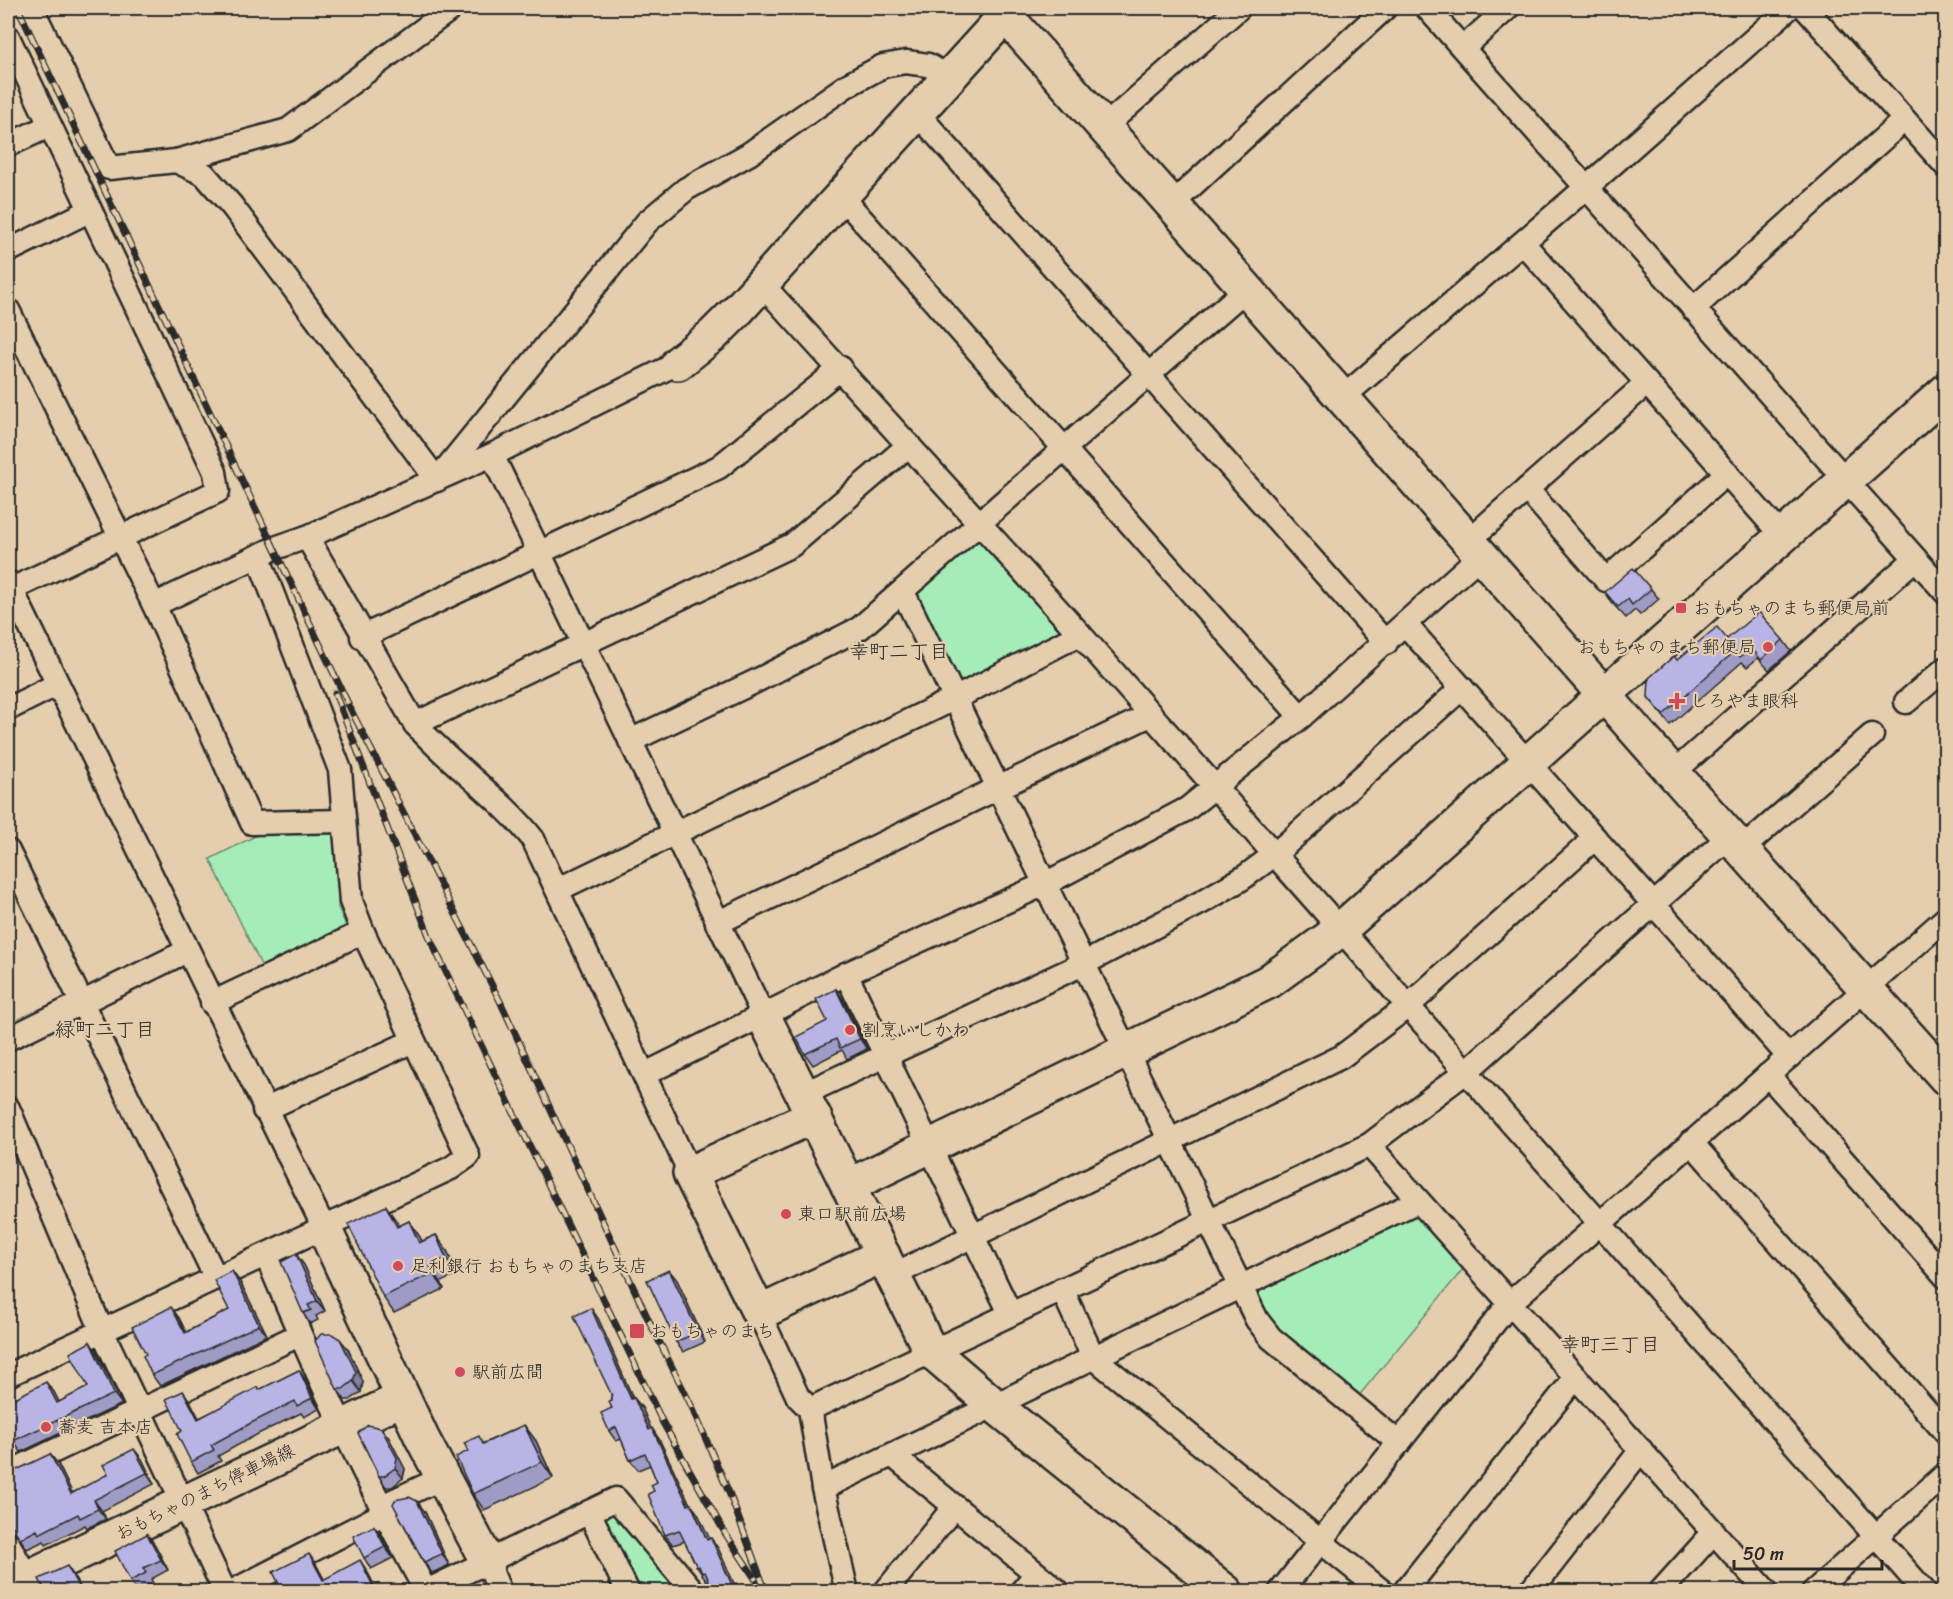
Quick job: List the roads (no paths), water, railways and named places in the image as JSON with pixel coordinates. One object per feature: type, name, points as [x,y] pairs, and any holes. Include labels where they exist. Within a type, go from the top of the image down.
[{"type":"street","points":[[32,8],[109,168],[177,161],[288,130],[452,8]]},
{"type":"street","points":[[1103,128],[1239,8]]},
{"type":"street","points":[[1171,206],[1385,8]]},
{"type":"street","points":[[1427,8],[1587,187],[1844,482],[1946,593]]},
{"type":"street","points":[[1462,48],[1508,8]]},
{"type":"street","points":[[1342,398],[1523,243],[1789,8]]},
{"type":"street","points":[[1804,8],[1905,120],[1938,142],[1946,166]]},
{"type":"street","points":[[154,605],[258,556],[307,537],[492,455],[678,363],[713,335],[762,284],[918,114],[1005,10],[1171,206],[1946,1078]]},
{"type":"street","points":[[8,37],[215,472],[218,491],[9,588],[324,1228],[442,1478],[494,1577]]},
{"type":"street","points":[[437,480],[647,222],[686,189],[749,154],[846,86],[883,66],[906,62],[928,65],[949,77]]},
{"type":"street","points":[[918,114],[1386,643]]},
{"type":"street","points":[[1693,309],[1905,120]]},
{"type":"street","points":[[8,145],[49,126]]},
{"type":"street","points":[[177,161],[204,174],[232,206],[437,480]]},
{"type":"street","points":[[842,197],[1301,717]]},
{"type":"street","points":[[8,251],[89,211]]},
{"type":"street","points":[[1523,243],[1783,537]]},
{"type":"street","points":[[762,284],[841,368],[1080,634],[1453,1061],[1467,1071],[1925,1592]]},
{"type":"street","points":[[630,741],[860,628],[1246,289]]},
{"type":"street","points":[[8,310],[154,605],[252,822],[344,821]]},
{"type":"street","points":[[362,637],[720,467],[841,368]]},
{"type":"street","points":[[645,1074],[846,974],[1047,883],[1144,834],[1186,809],[1216,788],[1301,717],[1406,625],[1527,489],[1647,383]]},
{"type":"street","points":[[848,1186],[1268,982],[1340,930],[1530,764],[1946,391]]},
{"type":"street","points":[[415,724],[792,545],[909,445]]},
{"type":"street","points":[[492,455],[717,923],[930,1350],[994,1406],[1226,1592]]},
{"type":"street","points":[[1527,489],[1606,580],[1727,473]]},
{"type":"street","points":[[307,537],[362,637],[415,724],[439,751],[521,823],[534,839],[798,1398],[810,1409],[824,1488],[847,1592]]},
{"type":"street","points":[[9,1371],[102,1331],[324,1228],[451,1168],[468,1156],[413,1041],[351,901],[340,770],[258,556]]},
{"type":"street","points":[[1673,773],[1915,559]]},
{"type":"street","points":[[903,592],[1086,963],[1257,1320],[1271,1338],[1399,1443]]},
{"type":"street","points":[[1406,625],[1789,1057]]},
{"type":"street","points":[[559,889],[956,698],[1080,634]]},
{"type":"street","points":[[1906,702],[1946,668]]},
{"type":"street","points":[[8,709],[57,686]]},
{"type":"street","points":[[690,1173],[808,1105],[885,1056],[1086,963],[1243,878],[1274,855],[1462,688]]},
{"type":"street","points":[[717,923],[1150,715]]},
{"type":"street","points":[[810,1409],[930,1350],[1369,1145],[1467,1071],[1652,903],[1736,842],[1872,735]]},
{"type":"street","points":[[759,1312],[973,1236],[1341,1056],[1407,1007],[1595,838]]},
{"type":"street","points":[[8,850],[216,1278]]},
{"type":"street","points":[[1280,1592],[1510,1303],[1946,918]]},
{"type":"street","points":[[212,1003],[363,932]]},
{"type":"street","points":[[8,1039],[187,951]]},
{"type":"street","points":[[846,974],[1010,1313]]},
{"type":"street","points":[[264,1110],[413,1041]]},
{"type":"street","points":[[1768,1075],[1946,1277]]},
{"type":"street","points":[[8,1108],[102,1331],[225,1592]]},
{"type":"street","points":[[1691,1142],[1946,1433]]},
{"type":"street","points":[[1369,1145],[1767,1592]]},
{"type":"street","points":[[824,1488],[1418,1201]]},
{"type":"street","points":[[266,1255],[300,1335],[383,1510],[426,1591],[494,1577],[589,1512],[616,1499],[694,1592]]},
{"type":"street","points":[[1062,1289],[1093,1357],[1383,1592]]},
{"type":"street","points":[[8,1473],[300,1335]]},
{"type":"street","points":[[1404,1592],[1576,1377]]},
{"type":"street","name":"おもちゃのまち停車場線","points":[[23,1585],[183,1502],[403,1398]]},
{"type":"street","points":[[1530,1592],[1641,1450]]},
{"type":"street","points":[[892,1455],[1059,1592]]},
{"type":"street","points":[[1813,1592],[1946,1474]]},
{"type":"street","points":[[231,1592],[442,1478]]},
{"type":"street","points":[[885,1592],[954,1507]]},
{"type":"street","points":[[589,1512],[628,1592]]},
{"type":"street","points":[[1660,1592],[1714,1532]]},
{"type":"street","points":[[8,1542],[23,1585]]},
{"type":"street","points":[[1021,1592],[1036,1574]]},
{"type":"railway","points":[[18,8],[353,714],[500,1001],[650,1323],[692,1407],[730,1495],[766,1592]]},
{"type":"railway","points":[[335,693],[431,941],[663,1423],[725,1533],[756,1580]]},
{"type":"place","name":"おもちゃのまち郵便局前","points":[[1681,608]]},
{"type":"place","name":"おもちゃのまち郵便局","points":[[1768,647]]},
{"type":"place","name":"しろやま眼科","points":[[1677,701]]},
{"type":"place","name":"割烹いしかわ","points":[[850,1030]]},
{"type":"place","name":"東口駅前広場","points":[[786,1214]]},
{"type":"place","name":"足利銀行 おもちゃのまち支店","points":[[398,1266]]},
{"type":"place","name":"おもちゃのまち","points":[[637,1331]]},
{"type":"place","name":"駅前広間","points":[[460,1372]]},
{"type":"place","name":"蕎麦 吉本店","points":[[46,1427]]},
{"type":"district","name":"幸町二丁目","points":[[899,651]]},
{"type":"district","name":"緑町二丁目","points":[[105,1029]]},
{"type":"district","name":"幸町三丁目","points":[[1610,1344]]}]
